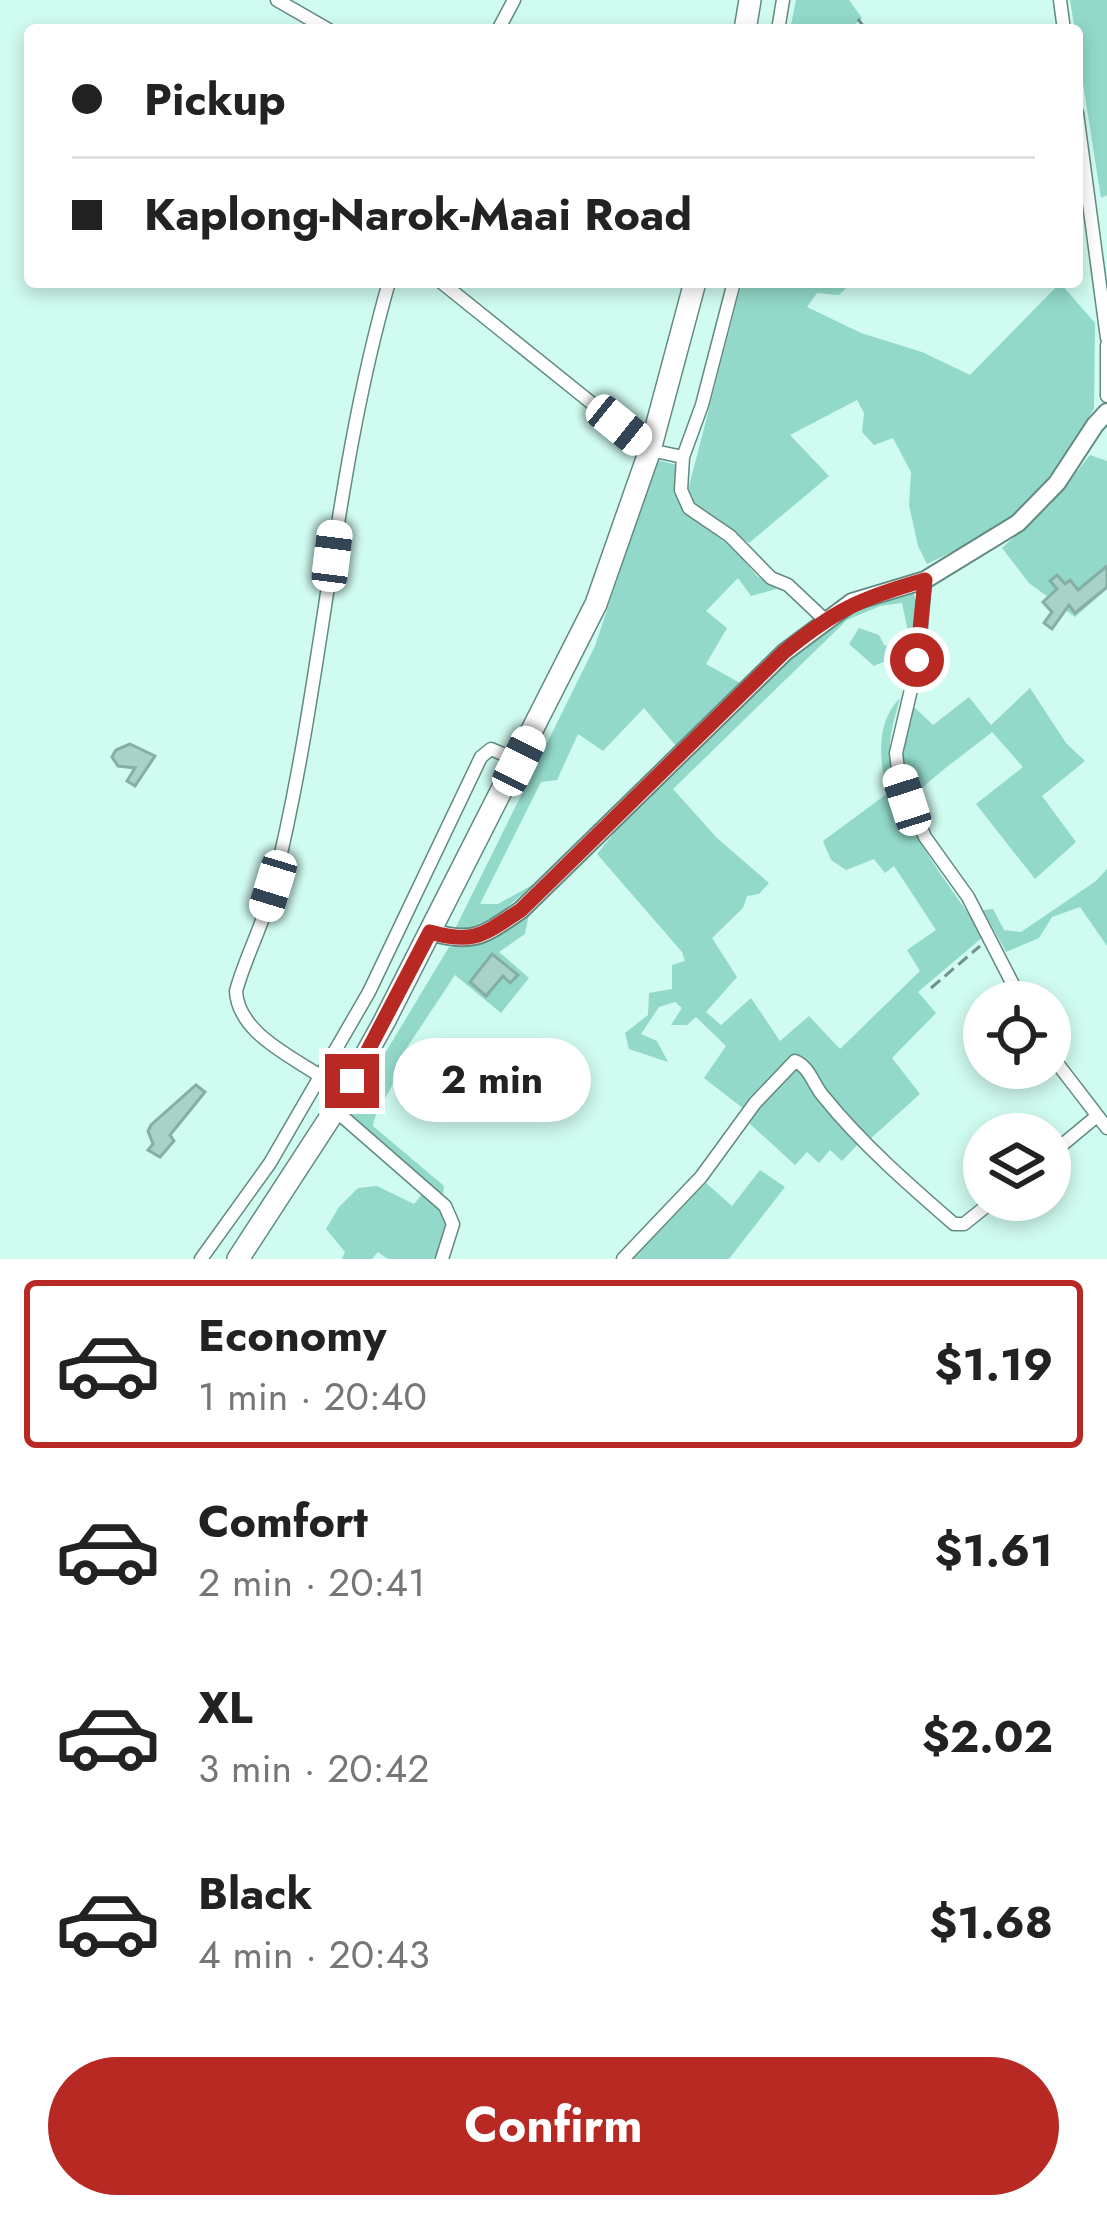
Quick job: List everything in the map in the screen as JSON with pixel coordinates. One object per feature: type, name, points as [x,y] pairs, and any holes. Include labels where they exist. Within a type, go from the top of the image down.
[{"type":"highway","points":[[238,1259],[335,1110],[596,604],[650,451],[693,288]]},
{"type":"street","points":[[277,0],[318,24]]},
{"type":"street","points":[[1083,159],[1107,341],[1107,396]]},
{"type":"street","points":[[320,1076],[249,1026],[236,1002],[236,991],[273,886],[338,512],[388,288]]},
{"type":"street","points":[[448,288],[650,451],[683,457]]},
{"type":"street","points":[[732,288],[708,386],[683,457],[681,490],[689,508],[730,536],[771,578],[788,585],[824,619]]},
{"type":"street","points":[[430,932],[478,938],[521,910],[784,652],[824,619],[852,602],[925,580],[1018,523],[1057,483],[1107,412]]},
{"type":"street","points":[[925,580],[917,660],[896,752],[899,777],[925,838],[968,897],[1012,981]]},
{"type":"street","points":[[201,1259],[255,1186],[369,992],[482,757],[491,748],[519,761]]},
{"type":"street","points":[[623,1259],[701,1178],[755,1103],[795,1061],[805,1066],[821,1095],[852,1128],[954,1224],[967,1221]]},
{"type":"street","points":[[1071,1081],[1102,1122],[1071,1142]]},
{"type":"street","points":[[335,1110],[445,1206],[453,1224],[442,1259]]},
{"type":"path","points":[[858,19],[862,24]]},
{"type":"path","points":[[931,988],[990,937]]},
{"type":"green space","points":[[796,0],[849,0],[862,18],[856,24],[791,24]]},
{"type":"green space","points":[[1070,0],[1107,0],[1107,195],[1101,198],[1083,83],[1083,24],[1074,24]]},
{"type":"green space","points":[[740,288],[846,288],[839,295],[817,293],[807,307],[970,375],[1055,288],[1064,288],[1095,323],[1094,408],[1061,465],[987,535],[927,564],[909,505],[911,472],[893,438],[874,445],[862,432],[864,413],[857,400],[790,435],[829,476],[749,543],[693,505],[688,490]]},
{"type":"green space","points":[[1090,455],[1107,461],[1107,589],[1075,617],[1029,583],[1002,548],[1050,505]]},
{"type":"green space","points":[[657,460],[677,465],[675,491],[685,513],[733,548],[758,577],[780,588],[751,596],[738,578],[706,611],[727,628],[706,664],[740,683],[676,746],[644,708],[603,751],[578,734],[557,780],[541,782],[480,904],[498,904],[534,884],[489,920],[455,929],[595,646]]},
{"type":"green space","points":[[914,594],[917,617],[906,686],[908,651],[874,666],[849,644],[859,628],[879,635],[884,645],[896,648],[910,641],[902,603],[880,606],[847,620],[673,789],[717,838],[769,883],[759,894],[747,896],[743,908],[712,938],[737,977],[706,1012],[721,1025],[751,998],[780,1041],[809,1016],[840,1049],[920,971],[907,950],[936,930],[894,866],[885,873],[874,859],[846,870],[831,860],[823,841],[888,793],[881,743],[886,719],[900,698],[890,754],[901,803],[925,850],[984,936],[918,992],[936,1013],[892,1058],[920,1094],[869,1140],[824,1092],[808,1060],[798,1057],[744,1109],[704,1078],[726,1046],[696,1017],[687,1025],[671,1025],[682,1008],[675,1002],[659,1007],[641,1034],[657,1041],[668,1062],[629,1049],[625,1033],[648,1015],[649,993],[672,989],[672,965],[685,961],[597,854],[829,622],[872,599]]},
{"type":"green space","points":[[1030,688],[1066,743],[1085,761],[1042,796],[1076,842],[1035,879],[976,804],[1023,767],[992,732],[911,800],[900,757],[911,704],[933,725],[969,697],[991,725]]},
{"type":"green space","points":[[1107,869],[1107,946],[1080,907],[1052,917],[1039,938],[1006,952],[983,910],[993,909],[1004,930],[1021,932]]},
{"type":"green space","points":[[529,913],[525,934],[499,952],[529,978],[501,1013],[455,975],[396,1064],[394,1080],[375,1118],[373,1126],[444,1186],[443,1197],[348,1115],[449,947],[482,943]]},
{"type":"green space","points":[[794,1069],[860,1142],[842,1161],[830,1150],[819,1163],[807,1152],[795,1165],[749,1123]]},
{"type":"green space","points":[[760,1170],[785,1187],[729,1259],[633,1259],[706,1183],[732,1206]]},
{"type":"green space","points":[[377,1186],[414,1204],[424,1192],[441,1210],[445,1223],[436,1259],[388,1259],[378,1252],[372,1259],[342,1259],[345,1252],[326,1229],[358,1188]]},
{"type":"building","points":[[1107,566],[1107,587],[1075,613],[1069,605],[1052,629],[1044,623],[1052,612],[1043,602],[1057,589],[1050,581],[1057,575],[1078,590]]},
{"type":"building","points":[[130,744],[155,756],[135,786],[127,781],[135,768],[118,766],[112,757]]},
{"type":"building","points":[[492,954],[518,975],[510,983],[503,976],[486,996],[470,982]]},
{"type":"building","points":[[196,1085],[205,1092],[170,1135],[174,1141],[160,1157],[148,1150],[153,1144],[148,1131],[151,1125]]},
{"type":"route","points":[[352,1081],[430,932],[478,938],[521,910],[784,652],[824,619],[852,602],[925,580],[917,660]]}]
